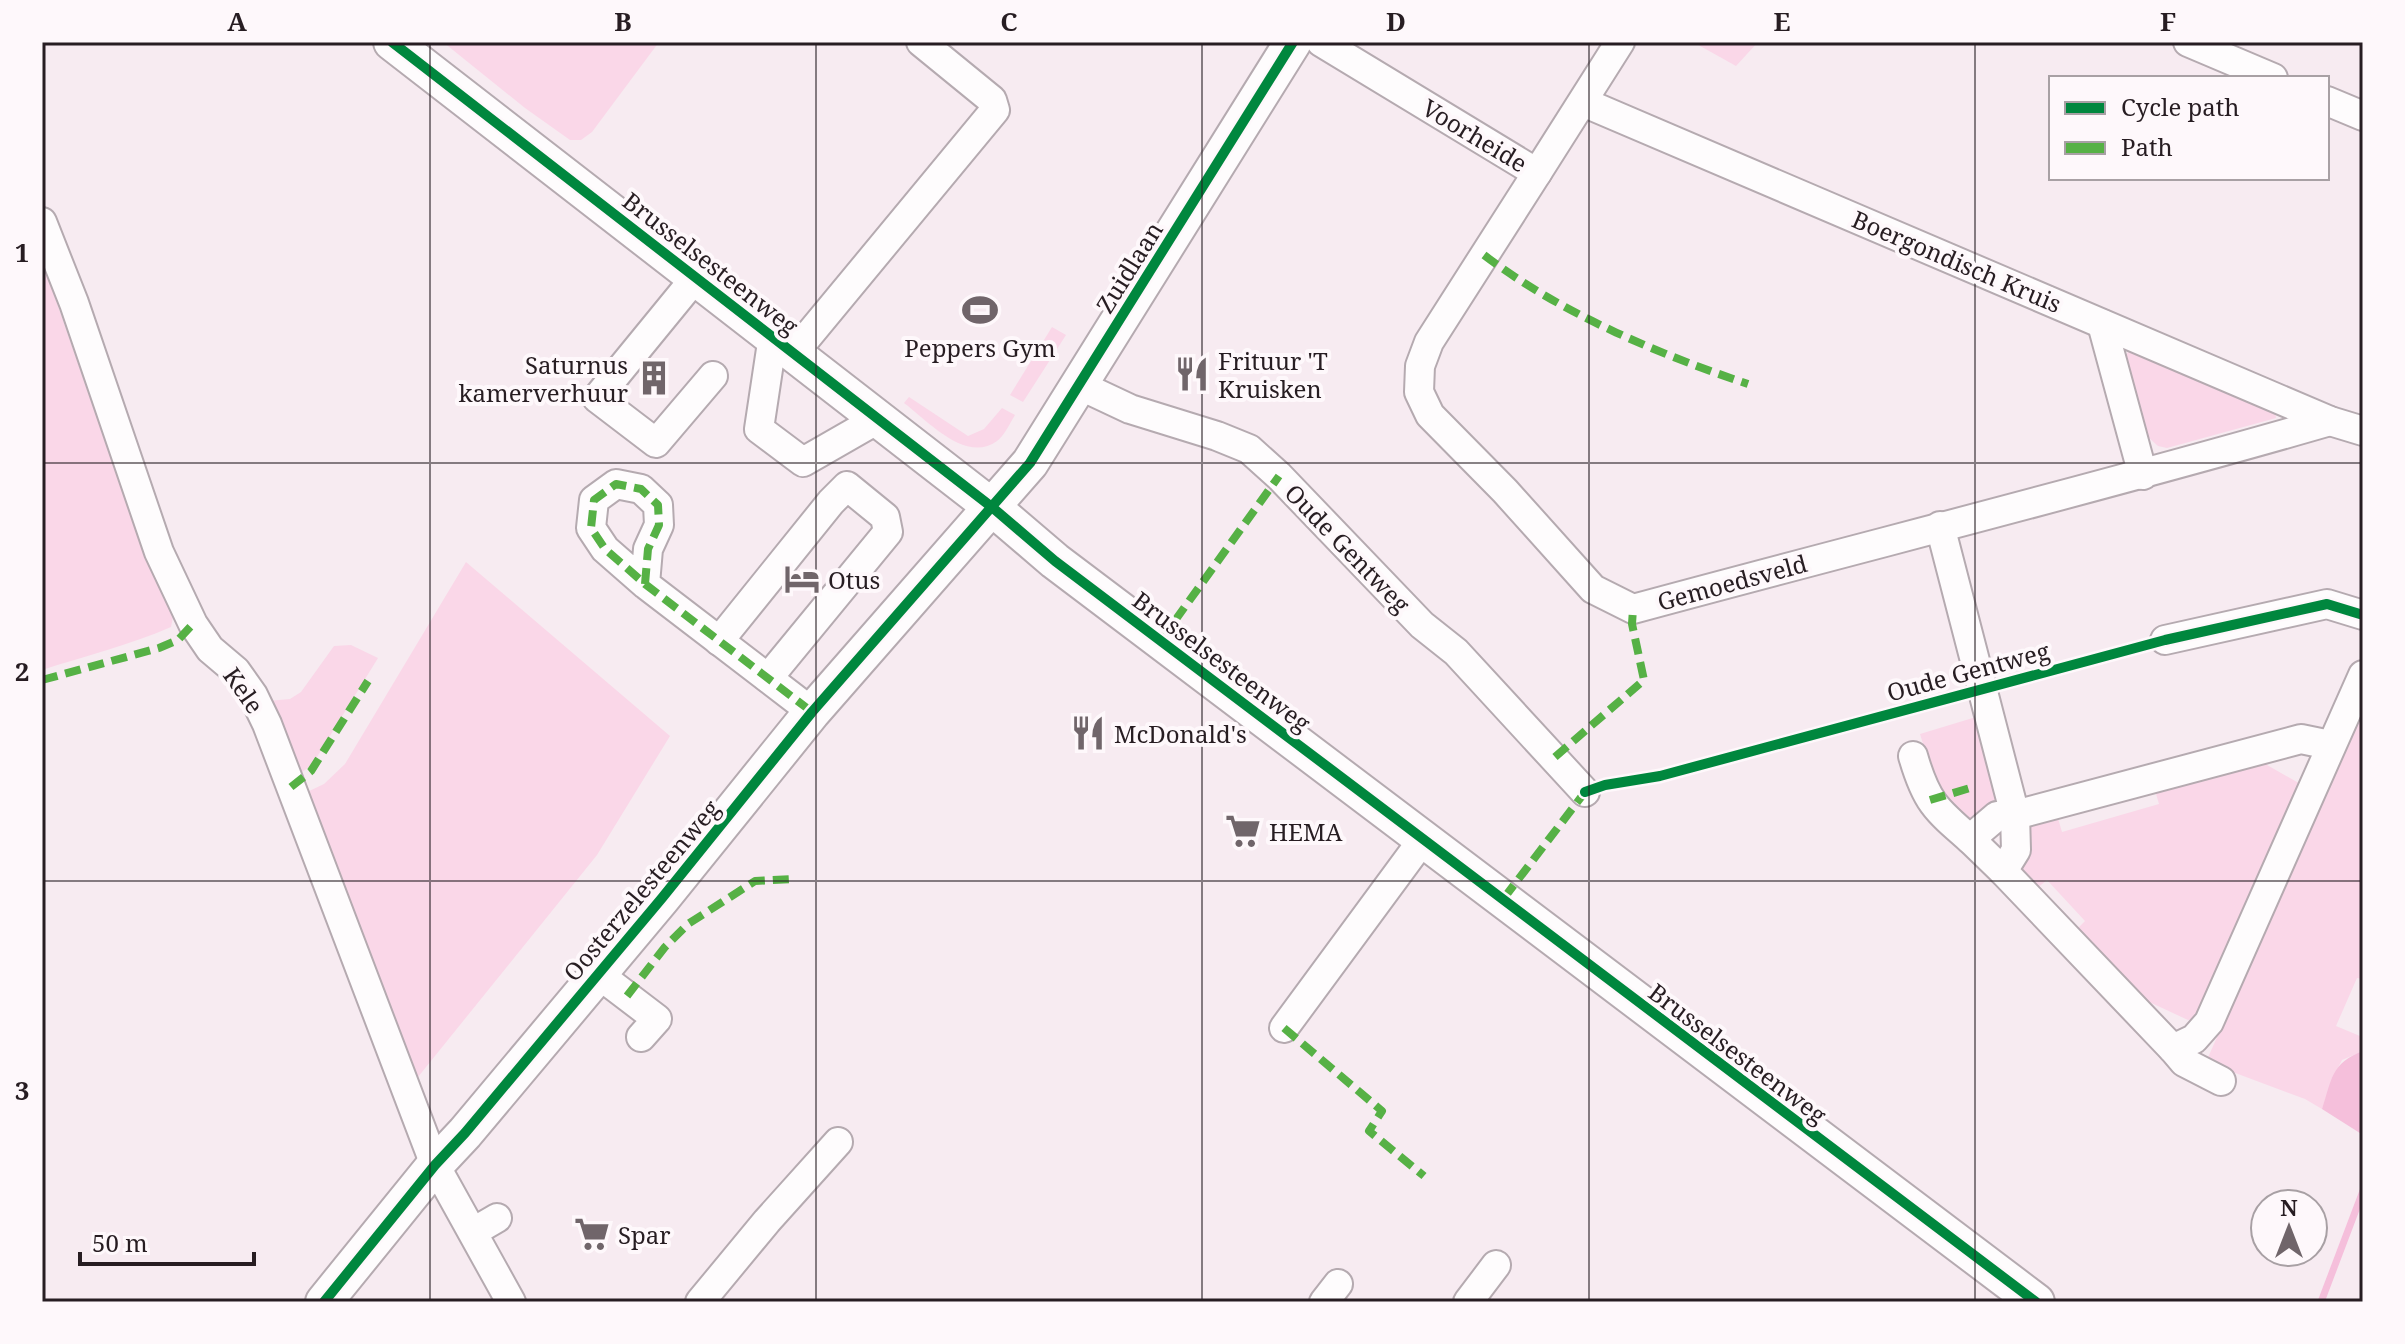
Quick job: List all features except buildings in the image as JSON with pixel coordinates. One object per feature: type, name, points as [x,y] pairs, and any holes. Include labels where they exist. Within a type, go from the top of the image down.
[{"type":"main road","name":"Brusselsesteenweg","points":[[392,42],[993,508],[1055,561],[2036,1302]]},
{"type":"main road","name":"Zuidlaan","points":[[993,508],[1030,463],[1293,42]]},
{"type":"main road","name":"Oosterzelesteenweg","points":[[324,1302],[812,712],[993,508]]},
{"type":"street","points":[[878,419],[803,462],[759,429],[784,345],[995,110],[992,100],[921,42]]},
{"type":"street","name":"Voorheide","points":[[1321,42],[1537,173],[1620,42]]},
{"type":"street","points":[[2188,42],[2268,76]]},
{"type":"street","name":"Boergondisch Kruis","points":[[1583,102],[2330,421]]},
{"type":"street","points":[[2329,102],[2363,116]]},
{"type":"street","name":"Gemoedsveld","points":[[1537,173],[1429,342],[1420,366],[1419,392],[1430,415],[1505,491],[1593,589],[1633,609],[2143,475],[2330,421]]},
{"type":"street","name":"Kele","points":[[42,222],[74,303],[159,552],[193,624],[210,649],[236,671],[253,695],[267,724],[435,1165],[485,1225],[511,1302]]},
{"type":"street","points":[[696,277],[597,398],[656,443],[713,376]]},
{"type":"street","points":[[2102,324],[2143,475]]},
{"type":"street","name":"Oude Gentweg","points":[[1079,385],[1130,409],[1249,449],[1279,476],[1422,625],[1456,652],[1585,792]]},
{"type":"street","points":[[2330,421],[2363,431]]},
{"type":"street","points":[[719,641],[847,486],[885,517],[888,532],[768,678]]},
{"type":"street","name":"Oude Gentweg","points":[[1940,526],[2015,815],[2016,850],[2003,871]]},
{"type":"street","points":[[645,584],[812,712]]},
{"type":"street","points":[[2165,640],[2327,604],[2363,615]]},
{"type":"street","points":[[2173,1049],[2194,1039],[2209,1022],[2363,675]]},
{"type":"street","points":[[1970,839],[1997,816],[2015,815],[2301,739],[2330,745]]},
{"type":"street","points":[[1913,756],[1922,787],[1933,805],[2003,871],[2184,1062],[2221,1081]]},
{"type":"street","points":[[1284,1028],[1424,838]]},
{"type":"street","points":[[598,974],[657,1019],[641,1037]]},
{"type":"street","points":[[700,1302],[838,1142]]},
{"type":"street","points":[[1468,1302],[1496,1265]]},
{"type":"shaded area","points":[[443,42],[659,42],[592,132],[581,140],[570,140]]},
{"type":"shaded area","points":[[1693,42],[1758,42],[1736,66]]},
{"type":"shaded area","points":[[42,260],[144,553],[174,612],[171,627],[42,670]]},
{"type":"shaded area","points":[[1052,327],[1066,335],[1023,402],[1010,395]]},
{"type":"shaded area","points":[[2129,351],[2275,411],[2276,418],[2167,448],[2158,446],[2147,436],[2125,356]]},
{"type":"shaded area","points":[[909,397],[968,436],[984,429],[1002,408],[1015,415],[997,441],[985,447],[973,447],[960,444],[936,429],[904,403]]},
{"type":"shaded area","points":[[466,562],[670,736],[597,855],[414,1082],[305,793],[324,784],[345,764]]},
{"type":"shaded area","points":[[351,645],[378,658],[312,765],[299,774],[268,701],[290,699],[301,692],[334,646]]},
{"type":"shaded area","points":[[2363,708],[2363,979],[2357,978],[2336,1026],[2360,1036],[2363,1051],[2342,1060],[2322,1109],[2305,1099],[2206,1062]]},
{"type":"shaded area","points":[[1976,717],[1998,797],[1970,823],[1940,798],[1920,734]]},
{"type":"shaded area","points":[[2274,756],[2267,765],[2304,786],[2206,1016],[2188,1020],[2132,994],[2074,932],[2085,921],[2047,880],[2036,889],[2022,871],[2028,823],[2057,815],[2062,832],[2159,804],[2154,787]]},
{"type":"shaded area","points":[[2363,1051],[2363,1135],[2322,1109],[2334,1073],[2344,1061]]},
{"type":"waterway","points":[[2321,1302],[2363,1191]]},
{"type":"marked path","points":[[1484,255],[1545,295],[1611,330],[1748,384]]},
{"type":"marked path","points":[[1161,640],[1279,476]]},
{"type":"marked path","points":[[645,584],[648,549],[659,525],[658,505],[641,489],[616,484],[594,500],[591,528],[605,549],[645,584],[812,712]]},
{"type":"marked path","points":[[1555,757],[1644,680],[1632,624],[1633,609]]},
{"type":"marked path","points":[[42,680],[159,648],[178,640],[193,624]]},
{"type":"marked path","points":[[291,787],[311,771],[368,681]]},
{"type":"marked path","points":[[1930,800],[1970,788]]},
{"type":"marked path","points":[[1504,898],[1585,792]]},
{"type":"marked path","points":[[627,996],[665,947],[688,924],[755,881],[792,879]]},
{"type":"marked path","points":[[1284,1028],[1382,1111],[1369,1131],[1424,1176]]},
{"type":"cycle path","points":[[392,42],[993,508],[1055,561],[2036,1302]]},
{"type":"cycle path","points":[[324,1302],[435,1165],[662,898],[812,712],[1030,463],[1293,42]]},
{"type":"cycle path","points":[[1585,792],[1605,785],[1660,776],[2165,640],[2327,604],[2363,615]]},
{"type":"place","name":"Peppers Gym","points":[[980,310]]},
{"type":"place","name":"Frituur 'T Kruisken","points":[[1192,374]]},
{"type":"place","name":"Saturnus kamerverhuur","points":[[654,378]]},
{"type":"place","name":"Otus","points":[[802,579]]},
{"type":"place","name":"McDonald's","points":[[1088,733]]},
{"type":"place","name":"HEMA","points":[[1243,831]]},
{"type":"place","name":"Spar","points":[[592,1234]]}]
